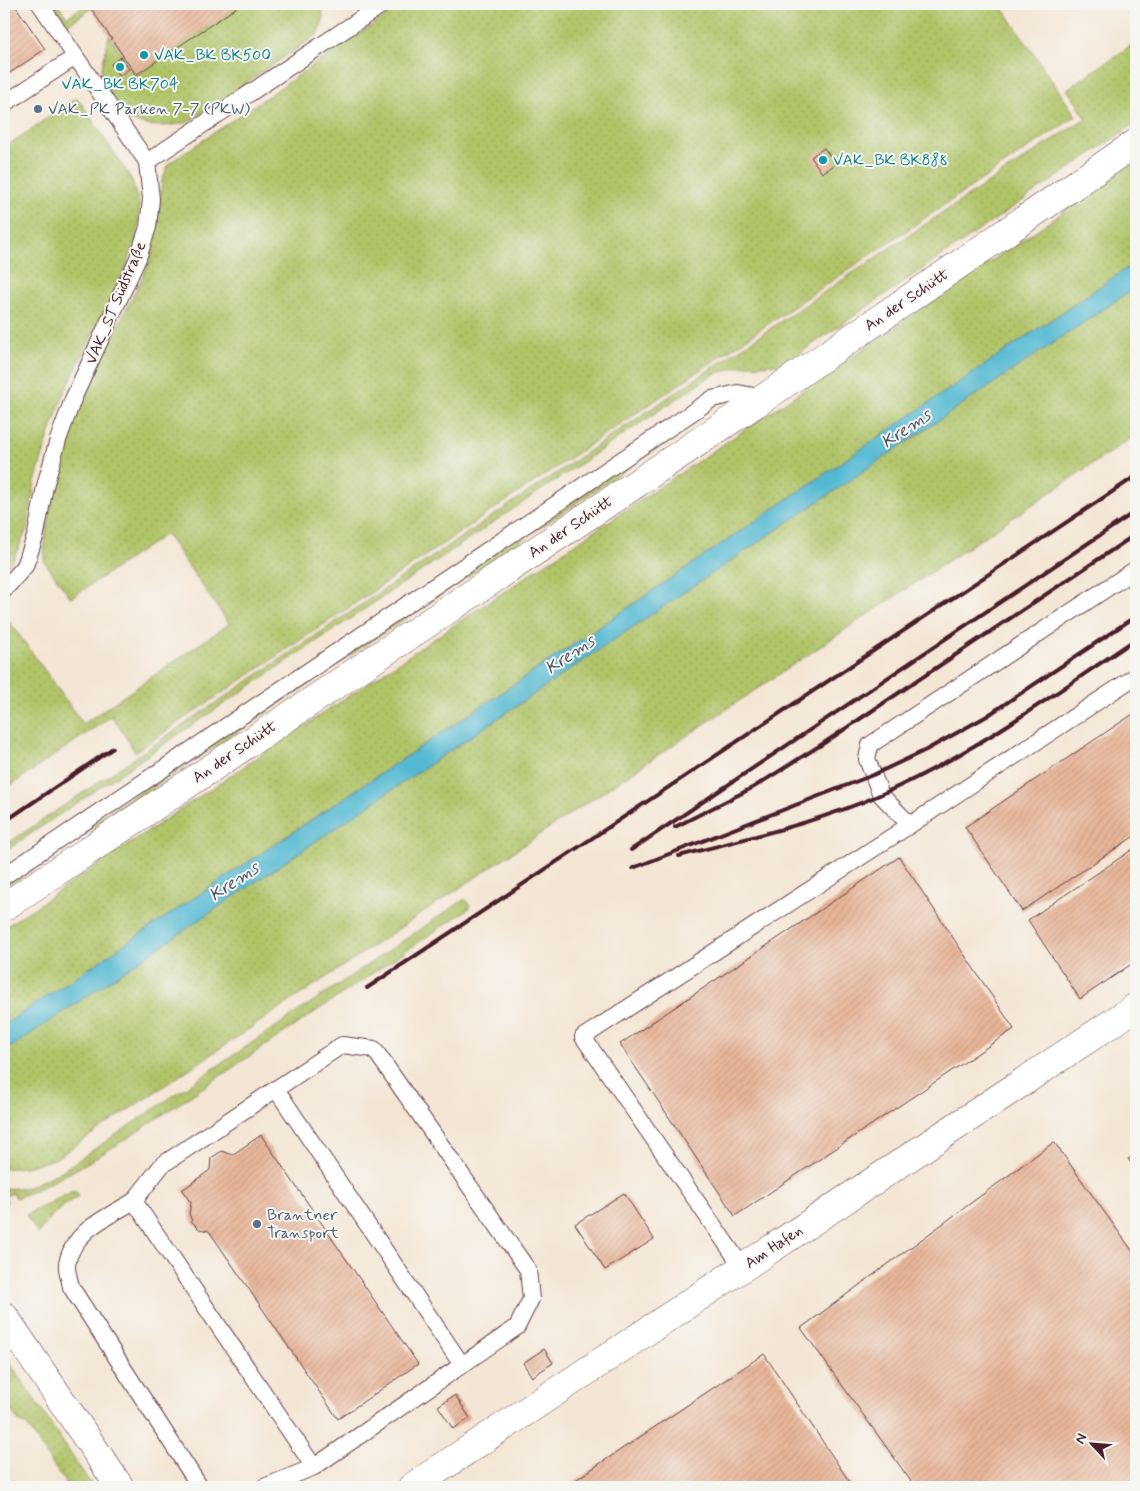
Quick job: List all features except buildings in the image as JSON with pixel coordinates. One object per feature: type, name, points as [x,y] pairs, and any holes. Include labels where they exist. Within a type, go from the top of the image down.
[{"type":"street","name":"An der Schütt","points":[[4,907],[764,398],[1136,143]]},
{"type":"street","name":"Am Hafen","points":[[412,1487],[1136,1007]]},
{"type":"street","points":[[4,1316],[120,1487]]},
{"type":"lane","points":[[40,4],[147,162],[383,4]]},
{"type":"lane","points":[[4,104],[75,57]]},
{"type":"lane","name":"VAK_ST Südstraße","points":[[4,590],[25,566],[36,534],[45,486],[58,440],[73,399],[138,258],[148,227],[151,199],[147,162]]},
{"type":"lane","points":[[4,876],[712,399],[738,393],[764,398]]},
{"type":"lane","points":[[910,825],[881,795],[867,759],[870,746],[1136,569]]},
{"type":"lane","points":[[743,1268],[582,1037],[1136,676]]},
{"type":"lane","points":[[200,1487],[71,1287],[67,1266],[74,1244],[88,1228],[134,1202],[162,1165],[342,1045],[374,1049],[528,1270],[531,1299],[517,1327],[314,1467],[264,1487]]},
{"type":"lane","points":[[276,1090],[462,1365]]},
{"type":"lane","points":[[134,1202],[314,1467]]},
{"type":"green space","points":[[49,4],[58,4],[67,17],[88,4],[91,9],[64,27]]},
{"type":"green space","points":[[241,4],[318,4],[322,12],[323,23],[317,35],[188,122],[154,126],[137,123],[123,114],[100,77],[109,35],[136,75]]},
{"type":"green space","points":[[403,4],[1000,4],[1076,116],[135,752],[112,716],[4,790],[4,627],[10,622],[83,724],[229,624],[166,534],[71,598],[44,561],[45,537],[54,489],[80,403],[149,263],[156,231],[162,181],[168,164]]},
{"type":"green space","points":[[1136,42],[1136,123],[794,357],[780,364],[741,366],[712,375],[4,852],[4,846],[885,251],[1086,118],[1067,89]]},
{"type":"green space","points":[[77,97],[132,180],[139,205],[138,233],[127,265],[64,393],[35,482],[27,529],[13,560],[4,570],[4,148]]},
{"type":"green space","points":[[1136,162],[1136,262],[573,645],[4,1025],[4,928],[774,410]]},
{"type":"green space","points":[[1136,287],[1136,435],[55,1159],[26,1167],[4,1169],[4,1052]]},
{"type":"green space","points":[[673,432],[678,432],[676,436],[4,889],[4,883]]},
{"type":"green space","points":[[465,899],[471,907],[131,1136],[89,1162],[46,1185],[16,1198],[13,1193],[5,1196],[7,1202],[4,1203],[4,1189],[28,1187],[62,1171]]},
{"type":"green space","points":[[75,1190],[79,1196],[56,1212],[38,1234],[26,1215]]},
{"type":"green space","points":[[4,1354],[93,1487],[68,1487],[26,1424],[18,1421],[4,1400]]},
{"type":"water","name":"Krems","points":[[1136,262],[1136,287],[4,1052],[4,1025],[573,645]]},
{"type":"railway","points":[[367,988],[1136,476]]},
{"type":"railway","points":[[631,850],[1136,511]]},
{"type":"railway","points":[[675,827],[754,787],[824,743],[1136,534]]},
{"type":"railway","points":[[633,868],[873,775],[926,750],[987,716],[1136,616]]},
{"type":"railway","points":[[679,856],[782,829],[832,813],[882,794],[916,778],[981,742],[1044,702],[1136,639]]},
{"type":"railway","points":[[4,822],[113,748]]},
{"type":"place","name":"VAK_BK BK500","points":[[144,55]]},
{"type":"place","name":"VAK_BK BK704","points":[[120,67]]},
{"type":"place","name":"VAK_PK Parken 7-7 (PKW)","points":[[38,109]]},
{"type":"place","name":"VAK_BK BK888","points":[[823,160]]},
{"type":"place","name":"Brantner Transport","points":[[257,1224]]}]
